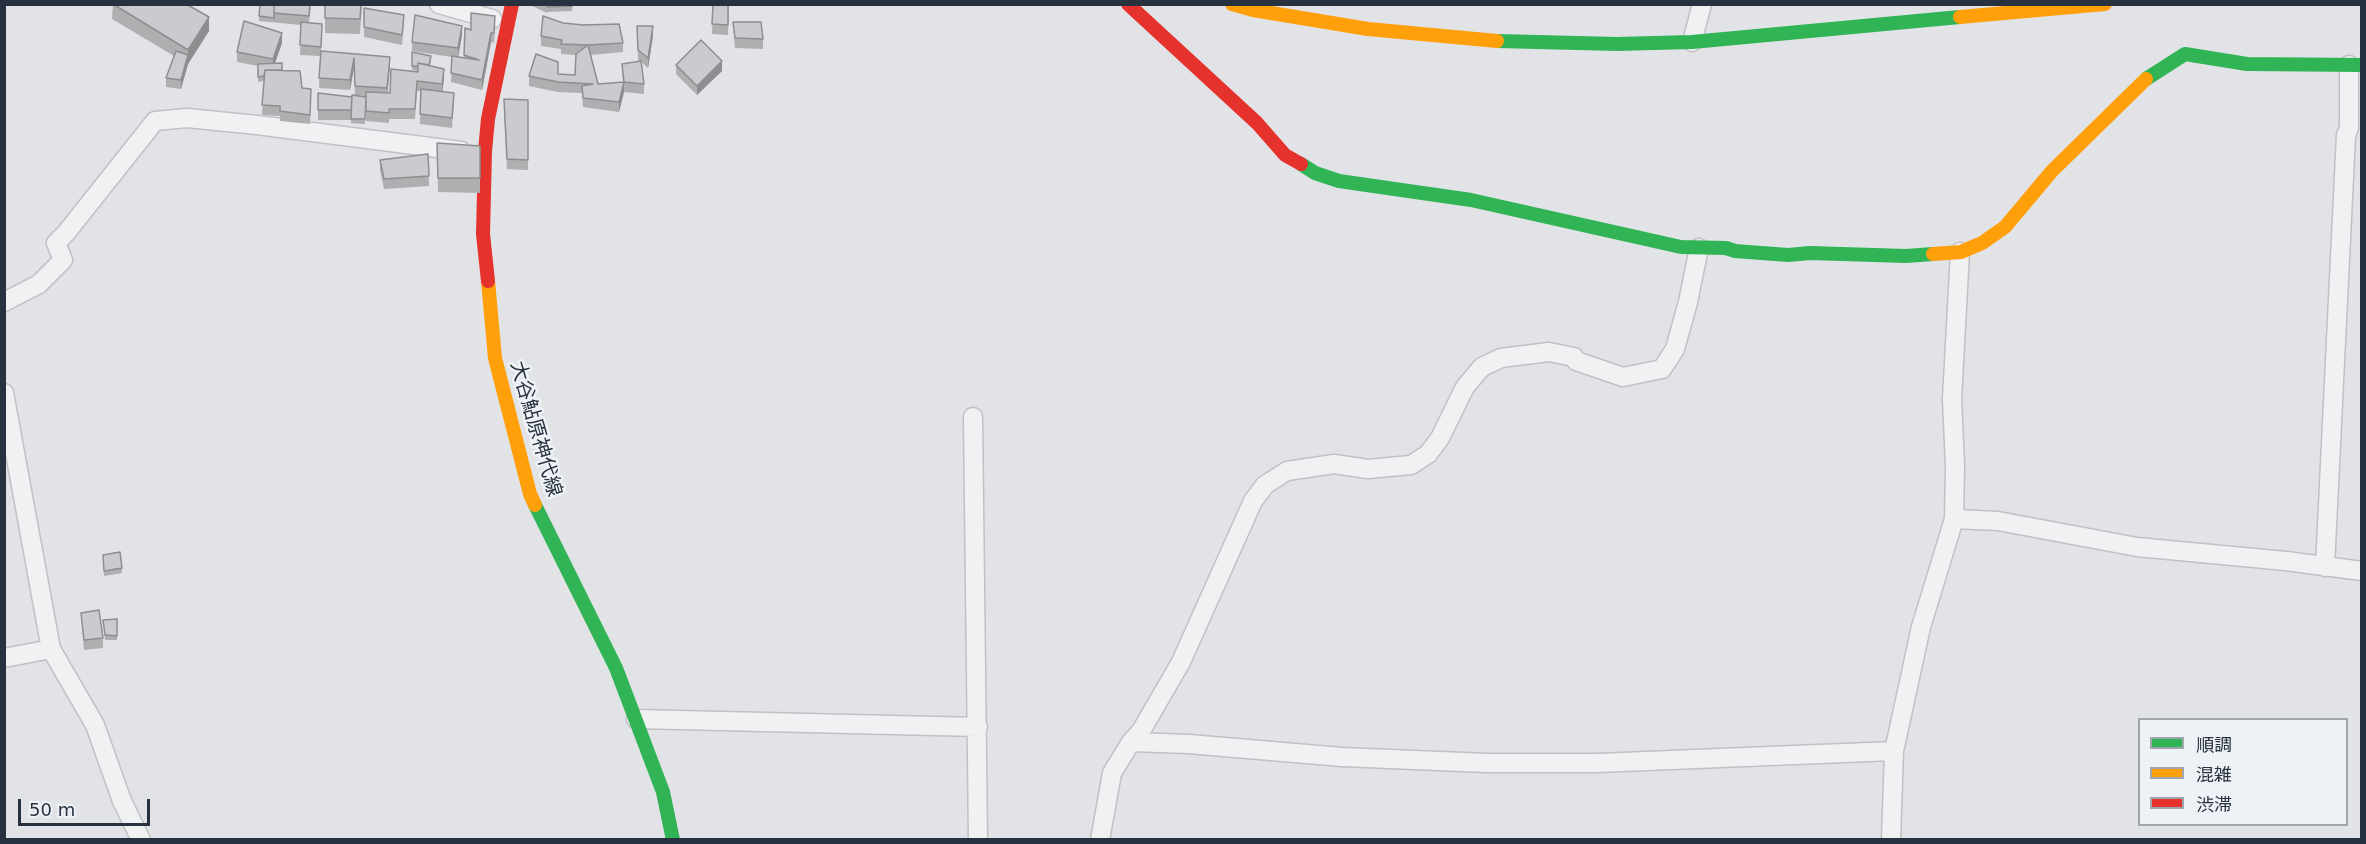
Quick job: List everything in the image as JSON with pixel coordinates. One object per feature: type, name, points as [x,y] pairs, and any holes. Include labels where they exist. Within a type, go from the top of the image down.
[{"type":"street","points":[[439,4],[510,23]]},
{"type":"street","name":"大谷鮎原神代線","points":[[512,4],[510,23],[488,119],[485,151],[483,234],[495,358],[515,444],[530,494],[616,668],[663,792],[673,840]]},
{"type":"street","points":[[1128,4],[1257,123],[1285,155],[1315,173],[1339,181],[1471,200],[1681,247],[1726,248],[1735,251],[1788,255],[1870,253],[1906,256],[1959,252],[1982,243],[2005,227],[2052,171],[2140,83],[2185,54],[2247,64],[2355,65],[2349,128],[2346,135],[2325,567]]},
{"type":"street","points":[[1232,4],[1252,10],[1368,29],[1494,41],[1617,44],[1692,42],[1913,13],[2104,4]]},
{"type":"street","points":[[1692,42],[1702,4]]},
{"type":"street","points":[[4,302],[39,284],[63,260],[56,243],[155,121],[198,119],[379,139],[456,151],[485,151]]},
{"type":"street","points":[[1100,840],[1112,773],[1131,742],[1141,731],[1181,662],[1253,501],[1265,485],[1287,471],[1334,464],[1368,469],[1411,465],[1428,454],[1434,446],[1465,387],[1482,367],[1501,358],[1549,352],[1574,357],[1576,361],[1623,377],[1662,369],[1675,349],[1699,248]]},
{"type":"street","points":[[1891,840],[1894,751],[1921,627],[1954,519],[1955,466],[1952,399],[1959,252]]},
{"type":"street","points":[[4,393],[51,649],[95,724],[122,801],[141,840]]},
{"type":"street","points":[[974,417],[978,840]]},
{"type":"street","points":[[1954,519],[1998,521],[2137,547],[2286,561],[2361,572]]},
{"type":"street","points":[[4,658],[51,649]]},
{"type":"street","points":[[636,719],[978,727]]},
{"type":"street","points":[[1131,742],[1189,744],[1342,757],[1487,763],[1597,763],[1894,751]]},
{"type":"building","points":[[113,4],[186,4],[209,17],[188,50]]},
{"type":"building","points":[[260,4],[274,4],[274,18],[259,16]]},
{"type":"building","points":[[274,4],[310,4],[309,16],[274,13]]},
{"type":"building","points":[[325,4],[361,4],[360,19],[325,18]]},
{"type":"building","points":[[547,4],[573,4],[572,6],[547,7]]},
{"type":"building","points":[[713,4],[728,4],[728,25],[712,24]]},
{"type":"building","points":[[364,8],[404,15],[402,35],[364,27]]},
{"type":"building","points":[[471,13],[495,16],[494,33],[491,33],[482,80],[451,73],[452,56],[479,60],[464,55],[465,28],[471,30]]},
{"type":"building","points":[[415,15],[462,26],[458,48],[412,42]]},
{"type":"building","points":[[543,16],[563,23],[619,24],[623,43],[561,44],[562,40],[541,36]]},
{"type":"building","points":[[244,21],[282,33],[273,59],[237,52]]},
{"type":"building","points":[[301,22],[322,24],[321,47],[300,45]]},
{"type":"building","points":[[733,22],[761,22],[763,39],[735,38]]},
{"type":"building","points":[[637,26],[653,26],[648,58],[638,50]]},
{"type":"building","points":[[701,40],[722,61],[697,86],[676,65]]},
{"type":"building","points":[[588,45],[598,84],[624,82],[619,102],[583,98],[582,86],[593,84],[558,82],[529,76],[536,54],[558,62],[558,74],[575,75],[576,54]]},
{"type":"building","points":[[176,51],[188,55],[181,80],[166,78]]},
{"type":"building","points":[[321,51],[390,57],[387,88],[355,86],[354,58],[350,80],[319,78]]},
{"type":"building","points":[[412,52],[431,56],[429,65],[418,63],[418,66],[412,66]]},
{"type":"building","points":[[641,61],[644,84],[624,82],[622,64]]},
{"type":"building","points":[[282,63],[282,70],[265,70],[264,76],[258,77],[258,64]]},
{"type":"building","points":[[418,63],[444,69],[442,84],[417,81],[415,109],[389,109],[389,113],[366,111],[366,92],[390,93],[391,69],[418,72]]},
{"type":"building","points":[[265,70],[300,71],[302,88],[311,89],[310,115],[280,111],[280,106],[262,105]]},
{"type":"building","points":[[421,89],[454,93],[452,118],[420,114]]},
{"type":"building","points":[[318,93],[352,97],[351,110],[318,110]]},
{"type":"building","points":[[352,95],[366,97],[365,119],[351,119]]},
{"type":"building","points":[[504,99],[528,100],[528,160],[507,159]]},
{"type":"building","points":[[437,143],[480,146],[480,178],[438,178]]},
{"type":"building","points":[[428,154],[429,176],[384,179],[380,160]]},
{"type":"building","points":[[120,552],[122,568],[104,571],[103,555]]},
{"type":"building","points":[[99,610],[103,638],[84,640],[81,613]]},
{"type":"building","points":[[117,619],[117,636],[105,635],[103,620]]},
{"type":"traffic: fast","points":[[1497,41],[1617,44],[1692,42],[1960,17]]},
{"type":"traffic: fast","points":[[2146,79],[2185,54],[2247,64],[2362,65]]},
{"type":"traffic: fast","points":[[1301,164],[1315,173],[1339,181],[1471,200],[1681,247],[1726,248],[1735,251],[1788,255],[1810,253],[1906,256],[1933,254]]},
{"type":"traffic: fast","points":[[535,505],[616,668],[663,792],[673,840]]},
{"type":"traffic: slow","points":[[1232,4],[1253,10],[1368,29],[1497,41]]},
{"type":"traffic: slow","points":[[1960,17],[2105,4]]},
{"type":"traffic: slow","points":[[1933,254],[1961,252],[1982,243],[2005,227],[2052,171],[2146,79]]},
{"type":"traffic: slow","points":[[488,281],[495,358],[530,494],[535,505]]},
{"type":"traffic: jam","points":[[488,281],[483,234],[485,151],[488,119],[512,4]]},
{"type":"traffic: jam","points":[[1128,4],[1257,123],[1285,155],[1301,164]]}]
